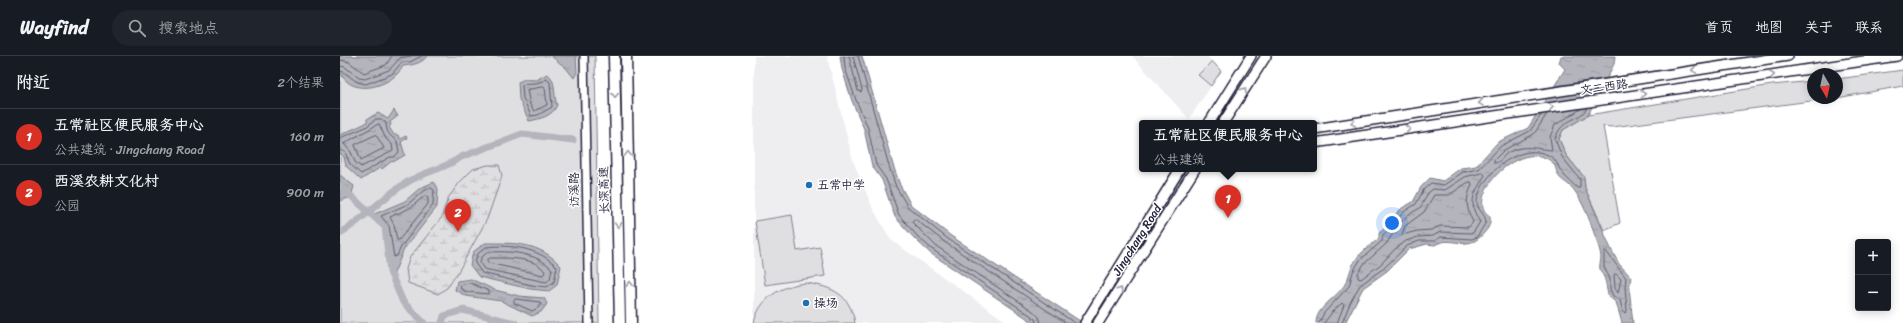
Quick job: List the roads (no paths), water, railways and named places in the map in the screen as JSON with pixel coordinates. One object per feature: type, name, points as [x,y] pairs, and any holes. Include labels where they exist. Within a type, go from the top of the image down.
[{"type":"highway","name":"长深高速","points":[[614,56],[620,323]]},
{"type":"highway","name":"长深高速","points":[[626,56],[631,323]]},
{"type":"main road","points":[[1211,120],[1251,56]]},
{"type":"main road","points":[[1226,120],[1266,56]]},
{"type":"main road","name":"文二西路","points":[[1317,129],[1788,56]]},
{"type":"main road","name":"文二西路","points":[[1317,142],[1897,56]]},
{"type":"main road","name":"Jingchang Road","points":[[1087,320],[1178,172]]},
{"type":"main road","name":"Jingchang Road","points":[[1098,323],[1193,172]]},
{"type":"street","name":"访溪路","points":[[584,56],[589,323]]},
{"type":"water","points":[[340,56],[427,56],[422,61],[413,65],[403,66],[391,79],[383,83],[364,87],[355,86],[347,82],[341,74]]},
{"type":"water","points":[[551,56],[576,56],[577,72],[574,78],[566,68]]},
{"type":"water","points":[[840,56],[862,56],[893,165],[900,185],[911,205],[951,236],[1083,323],[1034,323],[930,253],[915,239],[895,217],[882,180],[872,166],[864,129],[852,101],[842,69]]},
{"type":"water","points":[[1561,56],[1615,56],[1614,64],[1588,115],[1563,130],[1559,139],[1566,155],[1584,177],[1585,188],[1611,249],[1619,264],[1631,277],[1629,287],[1633,323],[1622,323],[1616,302],[1608,295],[1605,279],[1600,269],[1601,257],[1598,245],[1588,217],[1577,194],[1559,177],[1552,162],[1539,156],[1525,157],[1511,163],[1498,173],[1489,185],[1483,197],[1483,208],[1490,216],[1490,223],[1478,239],[1466,243],[1447,241],[1435,245],[1427,244],[1409,249],[1387,271],[1363,288],[1345,323],[1316,323],[1317,317],[1323,307],[1342,289],[1356,259],[1379,238],[1379,233],[1389,225],[1392,218],[1402,208],[1413,202],[1421,187],[1430,178],[1443,181],[1461,168],[1476,166],[1498,142],[1528,128],[1565,69],[1559,63]]},
{"type":"water","points":[[547,74],[554,83],[557,105],[552,112],[542,118],[529,121],[519,99],[518,82],[525,79],[536,80]]},
{"type":"water","points":[[394,110],[398,116],[390,122],[391,125],[389,127],[394,135],[398,135],[400,139],[406,136],[407,138],[401,142],[405,155],[393,162],[392,161],[382,169],[381,167],[361,180],[346,166],[344,157],[340,153],[340,135],[364,124],[367,122],[367,119],[378,113],[388,119]]},
{"type":"water","points":[[340,175],[354,186],[351,197],[340,201]]},
{"type":"water","points":[[434,182],[438,189],[437,207],[404,249],[392,278],[385,227],[372,215],[405,201],[420,188]]},
{"type":"water","points":[[485,243],[517,244],[535,248],[544,252],[561,266],[557,285],[549,291],[530,289],[479,277],[470,265],[473,252]]},
{"type":"water","points":[[471,279],[495,290],[519,296],[544,298],[547,304],[541,312],[532,316],[501,301],[466,296],[455,290],[457,281]]},
{"type":"waterway","points":[[340,233],[357,222],[406,183],[448,165],[461,157],[522,134],[573,140]]},
{"type":"waterway","points":[[340,186],[385,227],[390,272],[403,302],[424,323]]},
{"type":"waterway","points":[[442,323],[444,316],[463,310],[515,323]]},
{"type":"place","name":"五常中学","points":[[809,185]]},
{"type":"place","name":"五常社区便民服务中心","points":[[1228,218]]},
{"type":"place","name":"西溪农耕文化村","points":[[458,232]]},
{"type":"place","name":"操场","points":[[806,303]]}]
